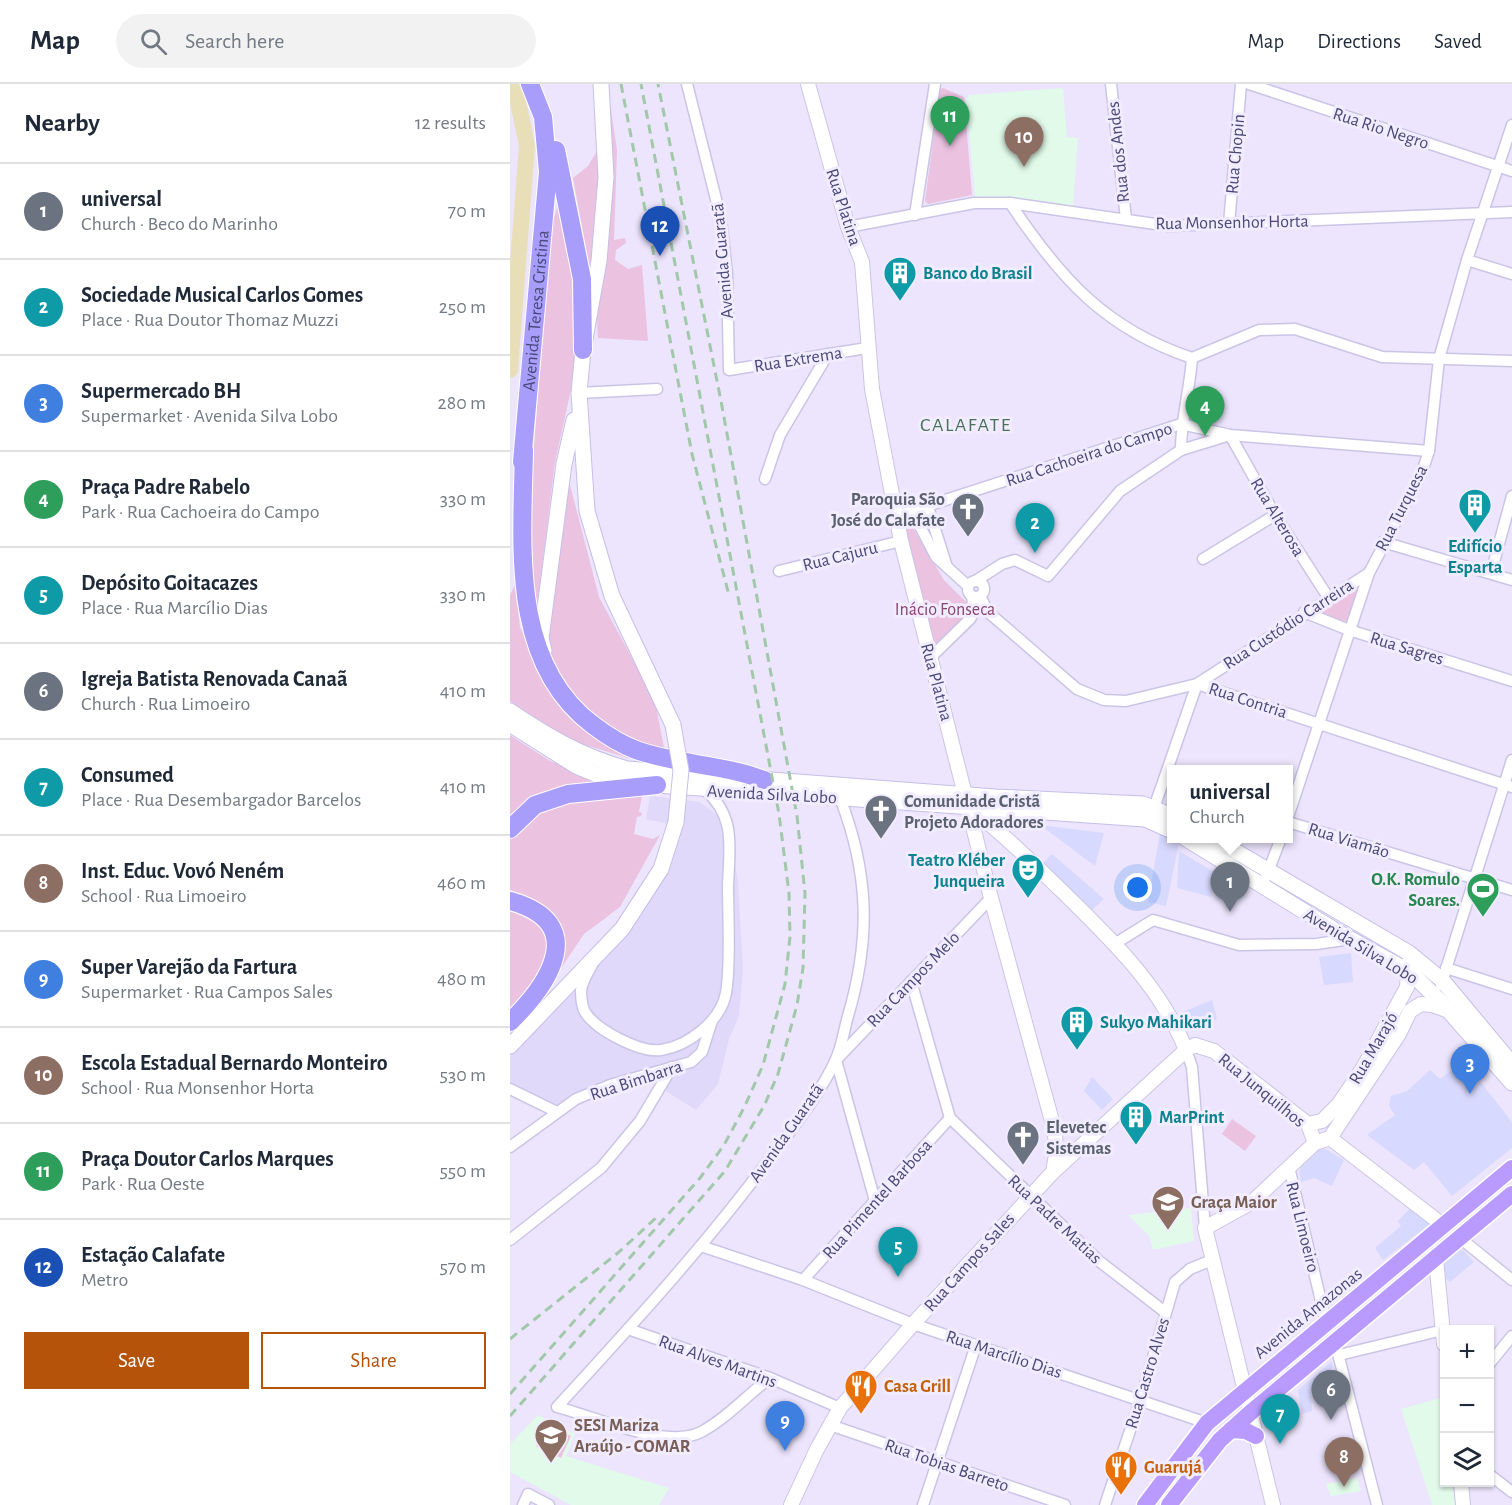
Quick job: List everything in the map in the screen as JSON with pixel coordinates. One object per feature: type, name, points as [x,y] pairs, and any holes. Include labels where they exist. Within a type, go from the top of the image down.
[{"type":"highway","name":"Avenida Teresa Cristina","points":[[510,541],[524,452],[548,172],[543,117],[531,84]]},
{"type":"highway","points":[[543,117],[554,143],[582,279],[584,350]]},
{"type":"highway","points":[[543,239],[561,175]]},
{"type":"highway","points":[[524,452],[522,586],[528,630],[547,675],[564,702],[610,737],[633,749],[664,759],[740,771],[764,780]]},
{"type":"highway","points":[[510,829],[535,805],[568,794],[657,785]]},
{"type":"highway","points":[[510,901],[534,911],[547,921],[556,950],[552,968],[543,986],[510,1022]]},
{"type":"main road","points":[[547,675],[542,638],[564,464],[579,393],[599,261],[606,177],[601,84]]},
{"type":"main road","points":[[510,1046],[622,929],[661,869],[676,822],[681,770],[673,724],[612,596],[587,511],[579,393]]},
{"type":"main road","points":[[510,711],[556,749]]},
{"type":"main road","points":[[510,724],[556,749]]},
{"type":"main road","name":"Avenida Silva Lobo","points":[[556,749],[627,769],[968,800],[1003,810],[1145,819],[1167,829]]},
{"type":"main road","name":"Avenida Silva Lobo","points":[[556,749],[598,775],[657,785],[840,798],[1143,804],[1167,814]]},
{"type":"main road","points":[[1001,832],[1000,818],[1003,810]]},
{"type":"main road","name":"Avenida Silva Lobo","points":[[1193,843],[1260,884],[1334,936],[1352,939],[1410,972],[1445,1007],[1512,1083]]},
{"type":"main road","name":"Avenida Silva Lobo","points":[[1222,843],[1444,974],[1512,1064]]},
{"type":"main road","name":"Avenida Amazonas","points":[[1145,1505],[1207,1422],[1512,1168]]},
{"type":"main road","points":[[1169,1505],[1190,1476],[1231,1430],[1250,1413],[1337,1349],[1512,1194]]},
{"type":"main road","points":[[1231,1430],[1246,1431],[1256,1436]]},
{"type":"street","name":"Avenida Guaratã","points":[[687,84],[722,219],[727,273],[729,370]]},
{"type":"street","name":"Rua Platina","points":[[808,84],[848,227],[862,262],[867,348],[872,388],[901,541],[981,850],[991,898],[1055,1132],[1056,1155],[1053,1172]]},
{"type":"street","points":[[915,215],[935,84]]},
{"type":"street","name":"Rua dos Andes","points":[[1111,84],[1126,219]]},
{"type":"street","name":"Rua Chopin","points":[[1229,224],[1241,84]]},
{"type":"street","name":"Rua Rio Negro","points":[[1249,84],[1512,171]]},
{"type":"street","name":"Rua Turquesa","points":[[1293,802],[1369,573],[1383,542],[1422,472],[1430,451],[1439,359],[1467,260],[1485,213],[1512,125]]},
{"type":"street","name":"Rua Monsenhor Horta","points":[[848,227],[974,203],[1010,203],[1169,226],[1512,212]]},
{"type":"street","points":[[1010,203],[1037,244],[1108,318],[1162,348],[1192,358],[1259,330],[1295,329],[1382,357],[1512,361]]},
{"type":"street","points":[[1467,260],[1512,274]]},
{"type":"street","name":"Rua Extrema","points":[[729,370],[867,348]]},
{"type":"street","points":[[765,478],[780,435],[828,354]]},
{"type":"street","points":[[1181,450],[1181,424],[1191,377],[1192,358]]},
{"type":"street","points":[[579,393],[657,389]]},
{"type":"street","name":"Rua Cachoeira do Campo","points":[[896,516],[1181,424],[1230,435],[1430,451]]},
{"type":"street","points":[[930,658],[970,619],[974,612],[976,590],[1002,564],[1015,560],[1048,576],[1120,491],[1181,450],[1230,435]]},
{"type":"street","name":"Rua Alterosa","points":[[1230,435],[1275,515],[1328,597]]},
{"type":"street","points":[[1491,573],[1512,496]]},
{"type":"street","points":[[928,507],[947,568]]},
{"type":"street","name":"Rua Contria","points":[[912,511],[936,557],[976,590],[988,612],[1077,690],[1104,700],[1126,701],[1197,684],[1508,785]]},
{"type":"street","points":[[1203,559],[1275,515]]},
{"type":"street","name":"Rua Cajuru","points":[[779,571],[901,541]]},
{"type":"street","points":[[1383,542],[1512,580]]},
{"type":"street","name":"Rua Custódio Carreira","points":[[1197,684],[1304,612],[1369,573]]},
{"type":"street","name":"Rua Sagres","points":[[1304,612],[1349,630],[1512,681]]},
{"type":"street","points":[[1172,765],[1197,684]]},
{"type":"street","points":[[1445,1007],[1439,993],[1444,974],[1474,879],[1508,785],[1512,760]]},
{"type":"street","points":[[1154,808],[1167,781]]},
{"type":"street","name":"Rua Bimbarra","points":[[510,1147],[576,1099],[610,1085],[691,1062],[702,1052],[713,1018],[726,994],[729,845],[728,818],[716,799],[705,790]]},
{"type":"street","name":"Avenida Guaratã","points":[[770,1378],[714,1424],[698,1433],[676,1437],[654,1435],[557,1407],[701,1246],[797,1121],[836,1060],[859,980],[865,925],[863,879],[856,843],[840,798]]},
{"type":"street","points":[[968,800],[1116,943],[1150,985],[1178,1029],[1192,1067],[1205,1228],[1273,1505]]},
{"type":"street","name":"Rua Viamão","points":[[1293,824],[1512,890]]},
{"type":"street","points":[[981,850],[990,838],[1001,832]]},
{"type":"street","points":[[1260,884],[1271,870],[1279,843]]},
{"type":"street","name":"Rua Campos Melo","points":[[836,1060],[991,898]]},
{"type":"street","points":[[1116,943],[1153,920],[1239,945],[1334,936]]},
{"type":"street","name":"Rua Marajó","points":[[1308,1125],[1322,1121],[1328,1115],[1363,1068],[1407,987],[1410,972],[1409,953]]},
{"type":"street","name":"Rua Bimbarra","points":[[596,954],[581,989],[584,1011],[600,1028],[634,1045],[659,1050],[690,1041],[713,1018]]},
{"type":"street","points":[[1444,974],[1512,989]]},
{"type":"street","points":[[911,981],[950,1118]]},
{"type":"street","name":"Rua Marajó","points":[[1330,1138],[1399,1034],[1414,1007],[1432,1005],[1445,1007]]},
{"type":"street","points":[[1363,1068],[1399,1034]]},
{"type":"street","name":"Rua Junquilhos","points":[[1186,1050],[1195,1045],[1214,1051],[1308,1125],[1315,1143],[1330,1138]]},
{"type":"street","name":"Rua Campos Sales","points":[[791,1505],[840,1408],[1029,1196],[1082,1144],[1186,1050]]},
{"type":"street","points":[[836,1060],[875,1201]]},
{"type":"street","points":[[510,1240],[601,1168],[640,1120],[672,1067]]},
{"type":"street","points":[[510,1089],[558,1112]]},
{"type":"street","name":"Rua Padre Matias","points":[[950,1118],[1099,1261],[1165,1312]]},
{"type":"street","name":"Rua Pimentel Barbosa","points":[[803,1281],[950,1118]]},
{"type":"street","points":[[1055,1132],[1069,1143],[1082,1144]]},
{"type":"street","points":[[1330,1138],[1444,1226]]},
{"type":"street","points":[[1205,1228],[1252,1202],[1315,1143]]},
{"type":"street","name":"Rua Limoeiro","points":[[1289,1167],[1326,1322]]},
{"type":"street","points":[[1460,1238],[1512,1280]]},
{"type":"street","name":"Rua Marcílio Dias","points":[[701,1246],[803,1281],[913,1324],[1141,1398],[1207,1422]]},
{"type":"street","points":[[1436,1259],[1443,1325]]},
{"type":"street","name":"Rua Castro Alves","points":[[1104,1505],[1141,1398],[1165,1312],[1176,1282],[1190,1269],[1212,1260]]},
{"type":"street","name":"Rua Alves Martins","points":[[628,1329],[770,1378],[840,1408]]},
{"type":"street","points":[[1494,1358],[1512,1336]]},
{"type":"street","points":[[1377,1505],[1337,1349],[1440,1337]]},
{"type":"street","points":[[923,1505],[976,1345]]},
{"type":"street","name":"Rua Tobias Barreto","points":[[830,1425],[1065,1505]]},
{"type":"street","points":[[1494,1478],[1512,1492]]},
{"type":"street","points":[[1461,1487],[1463,1505]]},
{"type":"street","points":[[523,1505],[528,1494],[549,1505]]},
{"type":"shaded area","points":[[1063,88],[1067,137],[1078,138],[1073,206],[975,196],[966,99],[969,95]]},
{"type":"shaded area","points":[[650,796],[700,802],[721,818],[729,833],[738,881],[743,969],[739,1016],[729,1039],[718,1084],[696,1110],[637,1073],[567,1111],[510,1084],[510,1053],[622,938],[678,826],[646,819]]},
{"type":"shaded area","points":[[1040,825],[1104,833],[1095,866]]},
{"type":"shaded area","points":[[1160,833],[1167,837],[1167,843],[1179,844],[1166,906],[1148,902]]},
{"type":"shaded area","points":[[1179,851],[1219,875],[1211,897],[1177,888]]},
{"type":"shaded area","points":[[1052,854],[1104,899],[1092,910],[1043,863]]},
{"type":"shaded area","points":[[1351,953],[1353,982],[1324,985],[1319,957]]},
{"type":"shaded area","points":[[1212,1000],[1217,1019],[1194,1029],[1183,1012]]},
{"type":"shaded area","points":[[1464,1061],[1512,1122],[1512,1148],[1452,1196],[1424,1162],[1414,1170],[1367,1135],[1395,1115],[1389,1106],[1391,1096],[1407,1091],[1430,1070],[1440,1079]]},
{"type":"shaded area","points":[[1092,1077],[1113,1099],[1102,1110],[1084,1091]]},
{"type":"shaded area","points":[[1315,1143],[1344,1160],[1332,1186],[1314,1178],[1301,1182],[1299,1171]]},
{"type":"shaded area","name":"Graça Maior","points":[[1191,1208],[1194,1241],[1153,1250],[1150,1237],[1128,1215]]},
{"type":"shaded area","points":[[1410,1208],[1430,1224],[1383,1260],[1375,1248],[1401,1226],[1398,1221]]},
{"type":"shaded area","points":[[1463,1250],[1474,1262],[1450,1282],[1441,1274],[1440,1264],[1446,1251]]},
{"type":"shaded area","points":[[1332,1361],[1333,1367],[1311,1392],[1312,1411],[1302,1414],[1298,1390]]},
{"type":"shaded area","points":[[1440,1398],[1440,1487],[1453,1487],[1455,1505],[1432,1505],[1401,1409]]},
{"type":"shaded area","name":"SESI Mariza Araújo - COMAR","points":[[538,1415],[575,1434],[566,1456],[669,1488],[659,1505],[571,1505],[510,1472],[510,1444]]},
{"type":"shaded area","points":[[1357,1478],[1361,1491],[1331,1496],[1326,1484]]},
{"type":"green space","points":[[602,84],[607,84],[617,150],[614,240],[625,238],[626,243],[616,250],[615,260],[628,269],[642,265],[648,341],[598,338],[598,297],[613,176],[611,141]]},
{"type":"green space","points":[[943,88],[964,97],[972,195],[928,204],[925,201],[940,89]]},
{"type":"green space","points":[[597,151],[599,171],[590,269],[573,178],[588,166]]},
{"type":"green space","points":[[560,198],[578,279],[580,349],[555,462],[534,631],[526,585],[531,484],[543,332],[547,240]]},
{"type":"green space","points":[[569,481],[599,597],[655,701],[665,753],[611,728],[571,695],[555,673],[546,638]]},
{"type":"green space","name":"Inácio Fonseca","points":[[911,525],[944,580],[971,607],[969,616],[934,645],[902,527]]},
{"type":"green space","points":[[1362,580],[1348,622],[1311,611]]},
{"type":"green space","points":[[515,585],[520,627],[544,679],[645,760],[628,758],[560,737],[510,701],[510,595]]},
{"type":"green space","points":[[510,735],[550,761],[612,784],[556,790],[535,800],[510,820]]},
{"type":"green space","points":[[608,795],[642,796],[639,812],[642,813],[637,817],[634,834],[653,839],[660,835],[620,907],[584,934],[555,977],[560,961],[560,933],[550,911],[540,903],[510,890],[510,834],[538,808]]},
{"type":"green space","points":[[510,905],[522,908],[550,936],[549,960],[539,976],[510,1008]]},
{"type":"green space","points":[[1232,1119],[1256,1136],[1245,1151],[1222,1134]]},
{"type":"green space","points":[[546,1424],[571,1436],[561,1458],[536,1446]]},
{"type":"waterway","points":[[510,84],[518,102],[527,145],[510,370]]},
{"type":"railway","points":[[621,84],[692,454],[729,595]]},
{"type":"railway","points":[[510,1394],[700,1178],[724,1145],[763,1065],[785,984],[790,937],[789,893],[779,814],[641,84]]},
{"type":"railway","points":[[510,1416],[725,1171],[764,1106],[778,1074],[797,1005],[803,968],[805,893],[797,816],[721,401],[658,84]]},
{"type":"railway","points":[[510,1339],[619,1252],[658,1216]]},
{"type":"place","name":"Praça Doutor Carlos Marques","points":[[950,146]]},
{"type":"place","name":"Escola Estadual Bernardo Monteiro","points":[[1024,167]]},
{"type":"place","name":"Estação Calafate","points":[[660,256]]},
{"type":"place","name":"Banco do Brasil","points":[[900,302]]},
{"type":"place","name":"Praça Padre Rabelo","points":[[1205,436]]},
{"type":"place","name":"Edifício Esparta","points":[[1475,534]]},
{"type":"place","name":"Paroquia São José do Calafate","points":[[968,538]]},
{"type":"place","name":"Sociedade Musical Carlos Gomes","points":[[1035,553]]},
{"type":"place","name":"Comunidade Cristã Projeto Adoradores","points":[[881,840]]},
{"type":"place","name":"Teatro Kléber Junqueira","points":[[1028,899]]},
{"type":"place","name":"universal","points":[[1230,912]]},
{"type":"place","name":"O.K. Romulo Soares.","points":[[1483,918]]},
{"type":"place","name":"Sukyo Mahikari","points":[[1077,1051]]},
{"type":"place","name":"Supermercado BH","points":[[1470,1094]]},
{"type":"place","name":"MarPrint","points":[[1136,1146]]},
{"type":"place","name":"Elevetec Sistemas","points":[[1023,1166]]},
{"type":"place","name":"Graça Maior","points":[[1168,1231]]},
{"type":"place","name":"Depósito Goitacazes","points":[[898,1277]]},
{"type":"place","name":"Casa Grill","points":[[861,1415]]},
{"type":"place","name":"Igreja Batista Renovada Canaã","points":[[1331,1420]]},
{"type":"place","name":"Consumed","points":[[1280,1444]]},
{"type":"place","name":"Super Varejão da Fartura","points":[[785,1451]]},
{"type":"place","name":"SESI Mariza Araújo - COMAR","points":[[551,1464]]},
{"type":"place","name":"Inst. Educ. Vovó Neném","points":[[1344,1487]]},
{"type":"place","name":"Guarujá","points":[[1121,1496]]},
{"type":"district","name":"CALAFATE","points":[[966,424]]}]
